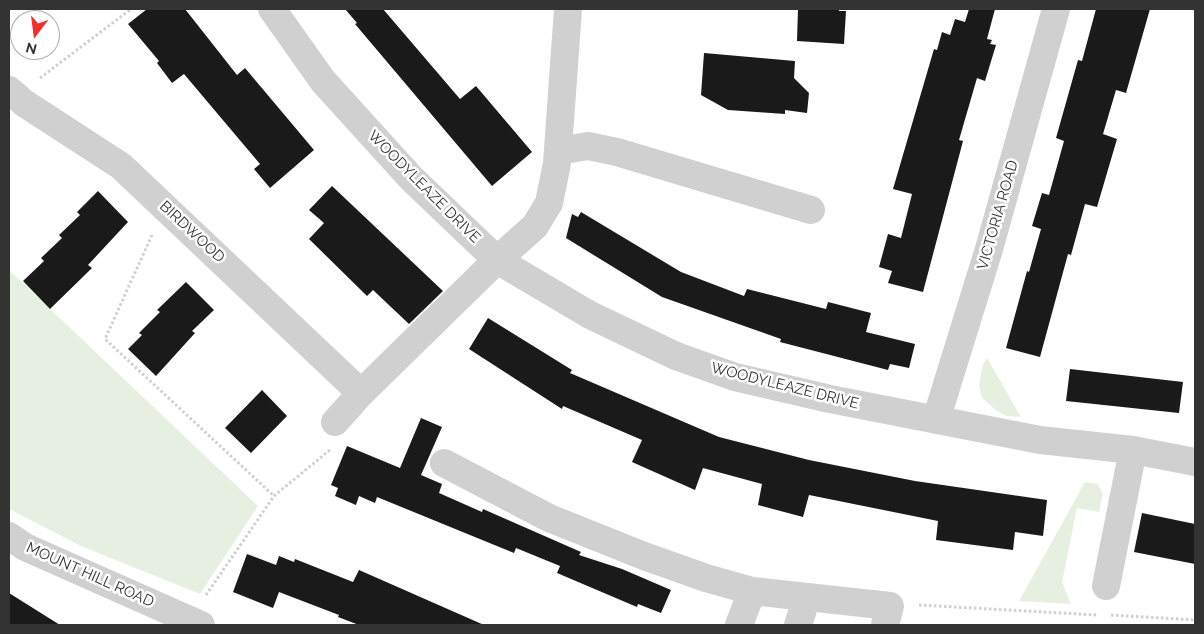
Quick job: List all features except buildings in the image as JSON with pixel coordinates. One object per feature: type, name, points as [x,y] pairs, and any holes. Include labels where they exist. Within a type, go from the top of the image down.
[{"type":"street","name":"WOODYLEAZE DRIVE","points":[[272,9],[323,81],[411,178],[497,260],[590,315],[676,356],[735,377],[1040,440],[1133,450],[1195,462]]},
{"type":"street","points":[[335,434],[361,393],[497,260],[535,226],[549,203],[558,151],[568,9]]},
{"type":"street","name":"VICTORIA ROAD","points":[[936,420],[989,250],[1056,9]]},
{"type":"street","name":"BIRDWOOD","points":[[13,93],[121,166],[361,393]]},
{"type":"street","points":[[558,151],[588,146],[617,152],[811,210]]},
{"type":"street","points":[[1106,586],[1133,450]]},
{"type":"street","points":[[444,463],[549,518],[644,556],[752,591],[807,597],[887,616]]},
{"type":"street","name":"MOUNT HILL ROAD","points":[[9,536],[25,547],[195,623]]},
{"type":"street","points":[[739,625],[752,591]]},
{"type":"street","points":[[798,625],[807,597]]},
{"type":"path","points":[[13,93],[131,9]]},
{"type":"path","points":[[165,206],[105,339],[274,496]]},
{"type":"path","points":[[195,623],[274,496],[335,434]]},
{"type":"path","points":[[887,616],[911,604],[1195,620]]},
{"type":"green space","points":[[9,270],[258,506],[200,594],[81,546],[9,509]]},
{"type":"green space","points":[[987,358],[1021,417],[1006,416],[982,398],[979,385],[983,364]]},
{"type":"green space","points":[[1085,482],[1098,484],[1103,494],[1099,512],[1077,508],[1062,582],[1071,604],[1019,601]]}]
